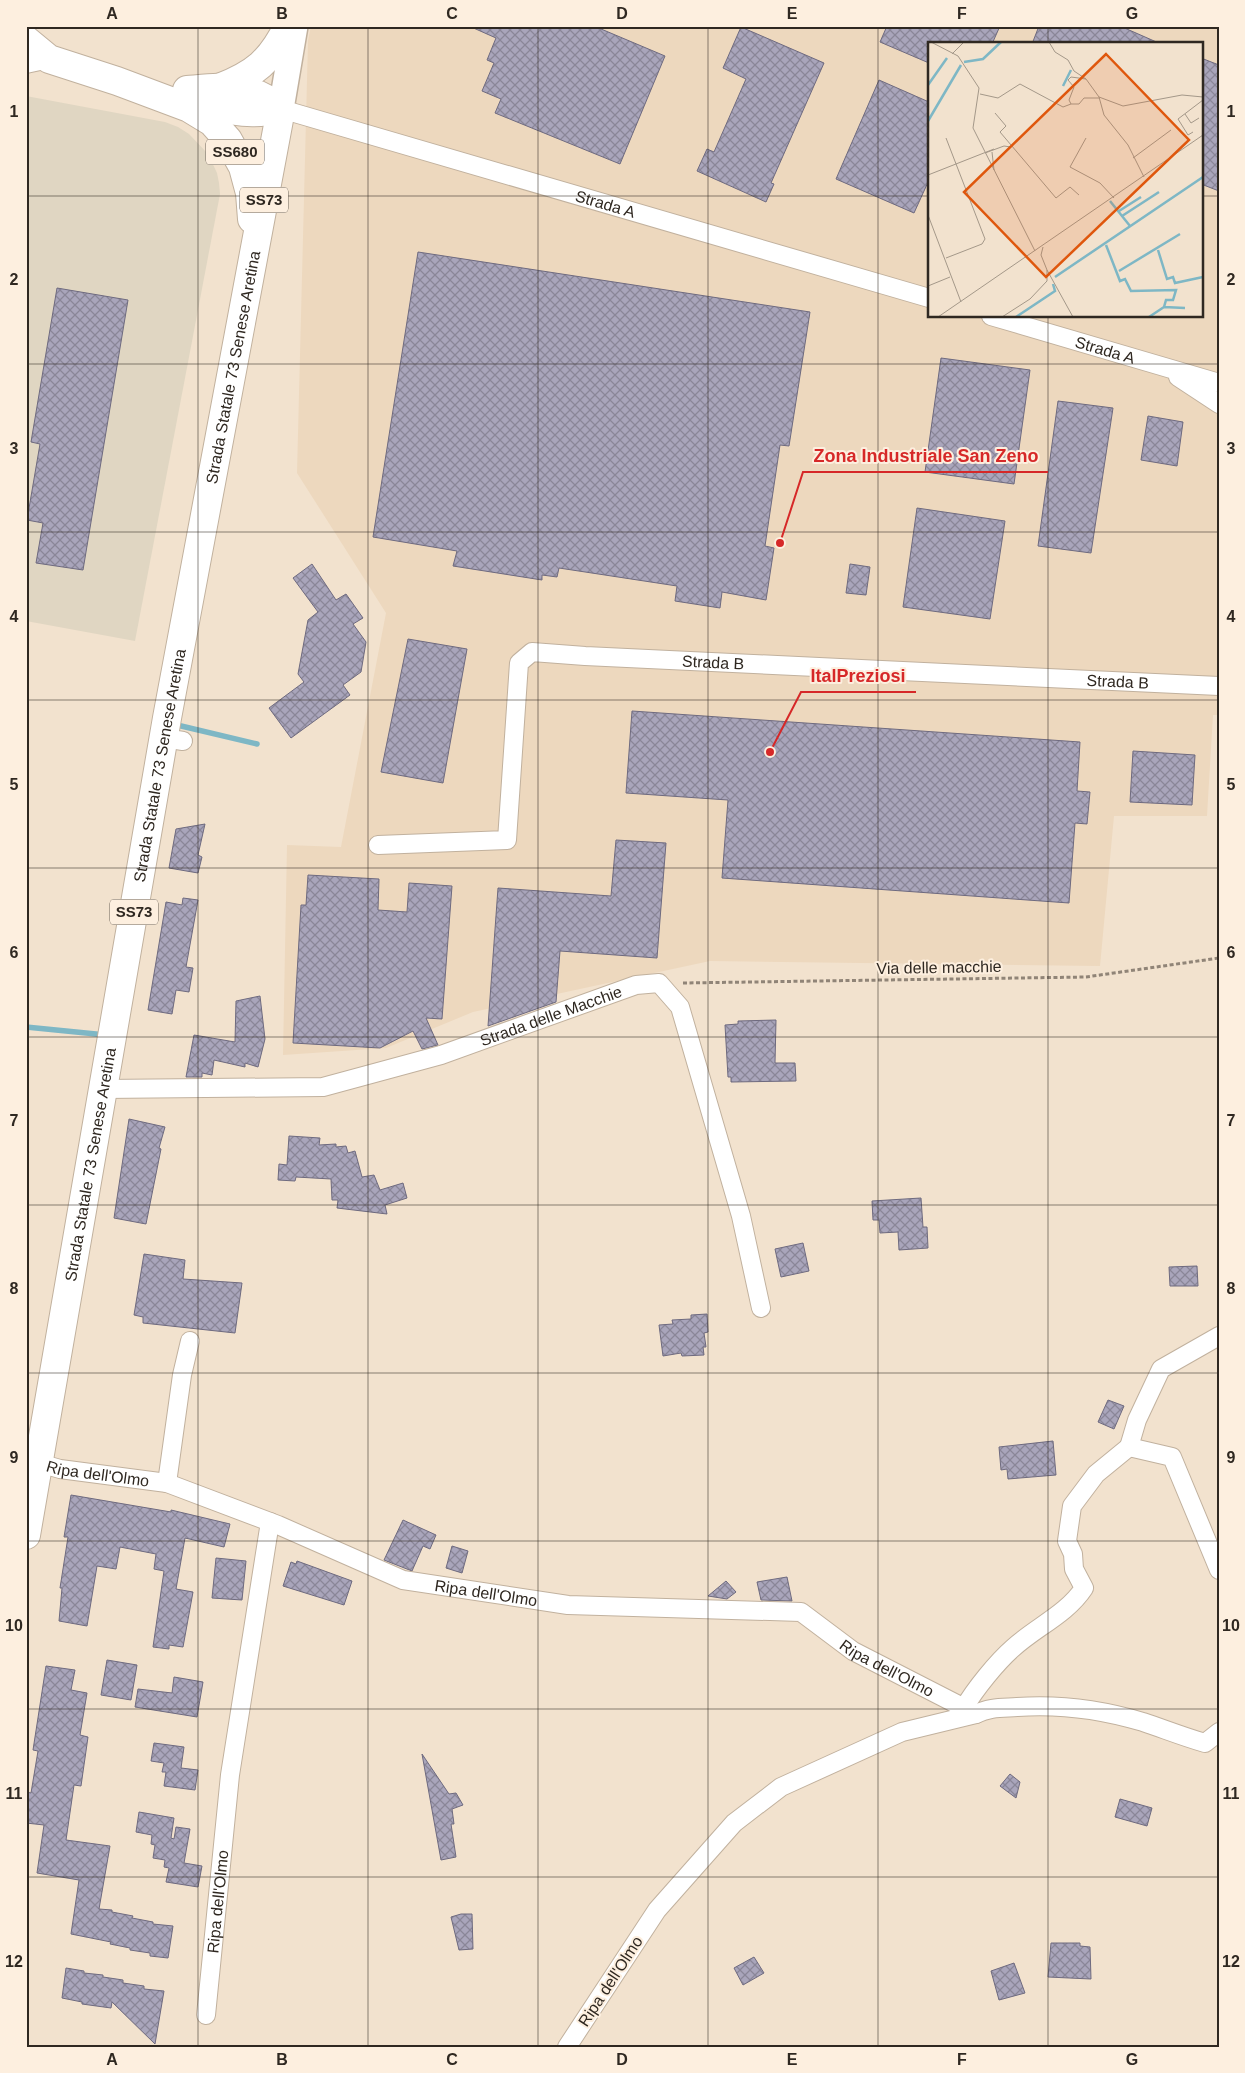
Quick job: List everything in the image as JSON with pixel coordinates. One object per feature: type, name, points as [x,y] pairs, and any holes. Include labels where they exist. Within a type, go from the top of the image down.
[{"type":"main road","name":"SS680","points":[[219,88],[243,79],[263,64],[278,46],[288,26]]},
{"type":"main road","name":"Strada Statale 73 Senese Aretina","points":[[26,1535],[103,1089],[174,740],[247,290],[295,26]]},
{"type":"main road","name":"SS680","points":[[26,40],[38,61],[118,81],[175,90],[219,88],[246,90],[266,97],[281,109]]},
{"type":"main road","name":"SS680","points":[[118,81],[189,108],[212,122],[228,140],[243,167],[250,193],[252,219],[247,290]]},
{"type":"main road","name":"SS680","points":[[175,90],[214,106],[239,112],[260,114],[281,109]]},
{"type":"street","name":"Strada A","points":[[281,109],[928,298]]},
{"type":"street","name":"Strada A","points":[[998,318],[1219,383]]},
{"type":"street","points":[[1164,367],[1219,404]]},
{"type":"street","name":"Strada B","points":[[378,845],[506,840],[519,663],[532,652],[595,657],[1219,686]]},
{"type":"street","points":[[659,983],[680,1007],[741,1216],[760,1308]]},
{"type":"street","name":"Strada delle Macchie","points":[[103,1089],[323,1087],[441,1055],[636,985],[659,983]]},
{"type":"street","points":[[1214,1739],[1178,1735],[1142,1722],[1104,1713],[1046,1705],[970,1711],[972,1694],[1012,1648],[1076,1600],[1084,1588],[1074,1570],[1073,1554],[1067,1541],[1072,1506],[1096,1474],[1130,1447],[1137,1420],[1161,1369],[1219,1336]]},
{"type":"street","points":[[168,1483],[182,1375],[190,1341]]},
{"type":"street","points":[[1130,1447],[1172,1457],[1219,1570]]},
{"type":"street","name":"Ripa dell'Olmo","points":[[39,1463],[60,1469],[168,1483],[270,1522],[403,1580],[568,1605],[802,1612],[854,1651],[970,1711]]},
{"type":"street","name":"Ripa dell'Olmo","points":[[206,2015],[230,1775],[270,1522]]},
{"type":"street","name":"Ripa dell'Olmo","points":[[567,2047],[657,1910],[734,1823],[781,1787],[902,1732],[970,1711]]},
{"type":"path","name":"Via delle macchie","points":[[659,983],[1086,977],[1219,958]]},
{"type":"shaded area","points":[[311,26],[1219,26],[1219,715],[1213,715],[1207,816],[1114,816],[1100,966],[710,961],[473,1012],[386,1048],[283,1055],[287,845],[341,847],[386,613],[297,473],[308,41]]},
{"type":"shaded area","points":[[26,96],[165,122],[178,127],[189,134],[208,154],[217,173],[219,183],[220,194],[135,641],[26,621]]},
{"type":"building","points":[[469,26],[594,26],[665,56],[620,164],[495,113],[501,99],[482,91],[494,63],[487,60],[496,38]]},
{"type":"building","points":[[887,26],[1000,26],[993,42],[928,42],[928,63],[880,42]]},
{"type":"building","points":[[1039,26],[1120,26],[1156,42],[1033,42]]},
{"type":"building","points":[[741,27],[824,63],[771,183],[774,184],[766,202],[697,171],[707,149],[714,152],[746,79],[723,68]]},
{"type":"building","points":[[1202,58],[1219,65],[1219,191],[1202,184]]},
{"type":"building","points":[[879,80],[928,102],[928,182],[914,213],[836,179]]},
{"type":"building","points":[[418,252],[810,312],[789,446],[780,445],[765,546],[774,548],[766,600],[722,592],[720,608],[675,601],[677,586],[559,568],[557,577],[542,575],[542,580],[453,566],[457,551],[373,537]]},
{"type":"building","points":[[57,288],[128,300],[83,570],[36,563],[43,523],[27,520],[40,444],[31,442]]},
{"type":"building","points":[[941,358],[1030,370],[1014,484],[925,472]]},
{"type":"building","points":[[1058,401],[1113,408],[1091,553],[1038,546]]},
{"type":"building","points":[[1148,416],[1183,422],[1177,466],[1141,460]]},
{"type":"building","points":[[917,508],[1005,521],[990,619],[903,607]]},
{"type":"building","points":[[312,564],[336,600],[346,594],[363,618],[353,624],[366,642],[361,672],[343,685],[350,695],[291,738],[269,708],[304,682],[298,674],[308,620],[318,612],[293,578]]},
{"type":"building","points":[[850,564],[870,567],[866,595],[846,593]]},
{"type":"building","points":[[408,639],[467,649],[443,783],[381,772]]},
{"type":"building","points":[[632,711],[1080,742],[1077,791],[1090,792],[1087,824],[1075,823],[1069,903],[722,878],[728,800],[626,793]]},
{"type":"building","points":[[1133,751],[1195,755],[1192,805],[1130,802]]},
{"type":"building","points":[[205,824],[198,855],[202,857],[198,873],[169,868],[176,829]]},
{"type":"building","points":[[616,840],[666,843],[657,958],[560,951],[556,1002],[488,1026],[498,888],[611,896]]},
{"type":"building","points":[[308,875],[379,879],[378,910],[407,912],[409,883],[452,886],[442,1019],[426,1018],[438,1045],[422,1049],[413,1031],[380,1048],[293,1043],[301,905],[306,905]]},
{"type":"building","points":[[183,898],[198,900],[186,967],[193,968],[189,992],[176,990],[172,1014],[148,1010],[166,902],[182,905]]},
{"type":"building","points":[[260,996],[265,1039],[258,1067],[245,1063],[245,1067],[214,1060],[212,1075],[202,1073],[202,1077],[186,1077],[194,1035],[235,1042],[236,1001]]},
{"type":"building","points":[[776,1020],[775,1063],[795,1063],[796,1081],[731,1082],[731,1077],[728,1077],[725,1025],[738,1024],[738,1021]]},
{"type":"building","points":[[129,1119],[165,1127],[159,1148],[161,1149],[146,1224],[114,1218]]},
{"type":"building","points":[[289,1136],[320,1138],[319,1145],[336,1144],[336,1147],[346,1146],[348,1153],[355,1151],[362,1177],[374,1175],[380,1190],[403,1183],[407,1198],[385,1205],[387,1214],[337,1208],[338,1200],[332,1200],[331,1179],[296,1177],[295,1181],[278,1180],[279,1164],[287,1165]]},
{"type":"building","points":[[921,1198],[923,1227],[927,1227],[928,1248],[899,1250],[898,1232],[880,1233],[879,1220],[873,1220],[872,1201]]},
{"type":"building","points":[[803,1243],[809,1271],[781,1277],[775,1249]]},
{"type":"building","points":[[144,1254],[185,1260],[183,1279],[242,1283],[235,1333],[143,1323],[143,1317],[134,1315]]},
{"type":"building","points":[[1197,1266],[1198,1286],[1170,1286],[1169,1267]]},
{"type":"building","points":[[707,1314],[708,1332],[704,1333],[706,1347],[703,1347],[704,1355],[682,1356],[681,1353],[663,1356],[659,1325],[673,1324],[672,1320],[691,1319],[691,1315]]},
{"type":"building","points":[[1108,1400],[1124,1406],[1114,1429],[1098,1422]]},
{"type":"building","points":[[1053,1441],[1056,1475],[1008,1479],[1007,1469],[1001,1470],[999,1447]]},
{"type":"building","points":[[71,1495],[171,1512],[171,1510],[230,1524],[224,1547],[185,1538],[176,1589],[193,1592],[183,1647],[169,1645],[169,1649],[153,1647],[164,1571],[154,1569],[156,1554],[120,1547],[116,1569],[97,1566],[87,1626],[59,1621],[62,1588],[60,1588],[68,1537],[64,1537]]},
{"type":"building","points":[[403,1520],[436,1535],[430,1549],[423,1546],[412,1571],[384,1560]]},
{"type":"building","points":[[452,1546],[468,1551],[462,1573],[446,1568]]},
{"type":"building","points":[[216,1558],[246,1561],[242,1600],[212,1598]]},
{"type":"building","points":[[297,1561],[352,1581],[344,1605],[283,1586],[291,1562],[296,1564]]},
{"type":"building","points":[[787,1577],[792,1601],[761,1600],[757,1582]]},
{"type":"building","points":[[726,1581],[736,1592],[727,1599],[708,1596]]},
{"type":"building","points":[[107,1660],[137,1665],[131,1700],[101,1695]]},
{"type":"building","points":[[46,1666],[75,1670],[71,1690],[87,1693],[80,1735],[88,1737],[81,1786],[74,1785],[66,1840],[110,1846],[99,1909],[112,1910],[112,1912],[133,1916],[132,1918],[153,1922],[153,1924],[173,1926],[168,1958],[150,1956],[150,1953],[130,1950],[130,1948],[110,1944],[111,1942],[71,1934],[79,1880],[37,1873],[44,1825],[26,1823],[26,1792],[31,1793],[38,1751],[33,1750]]},
{"type":"building","points":[[174,1677],[203,1682],[197,1717],[135,1707],[138,1689],[172,1693]]},
{"type":"building","points":[[154,1743],[184,1747],[181,1768],[198,1770],[195,1790],[164,1786],[166,1772],[162,1772],[164,1763],[151,1761]]},
{"type":"building","points":[[422,1754],[449,1794],[456,1793],[463,1805],[452,1809],[454,1824],[451,1824],[456,1857],[441,1860]]},
{"type":"building","points":[[1010,1774],[1020,1782],[1016,1798],[1000,1786]]},
{"type":"building","points":[[1120,1799],[1152,1808],[1147,1826],[1115,1817]]},
{"type":"building","points":[[139,1812],[174,1818],[171,1838],[174,1839],[176,1827],[190,1829],[184,1863],[202,1866],[198,1887],[166,1882],[169,1868],[164,1867],[165,1860],[153,1858],[155,1845],[151,1844],[152,1835],[136,1832]]},
{"type":"building","points":[[461,1914],[472,1914],[473,1949],[459,1950],[451,1917]]},
{"type":"building","points":[[1051,1943],[1080,1943],[1080,1946],[1090,1947],[1091,1979],[1048,1977]]},
{"type":"building","points":[[754,1957],[764,1973],[743,1985],[734,1968]]},
{"type":"building","points":[[1014,1963],[1025,1993],[999,2000],[991,1971]]},
{"type":"building","points":[[66,1968],[123,1980],[123,1983],[144,1986],[144,1989],[164,1991],[155,2044],[112,2002],[111,2008],[82,2004],[82,2002],[62,1998]]},
{"type":"waterway","points":[[177,725],[257,744]]},
{"type":"waterway","points":[[26,1027],[106,1035]]},
{"type":"place","name":"Zona Industriale San Zeno","points":[[780,543]]},
{"type":"place","name":"ItalPreziosi","points":[[770,752]]}]
